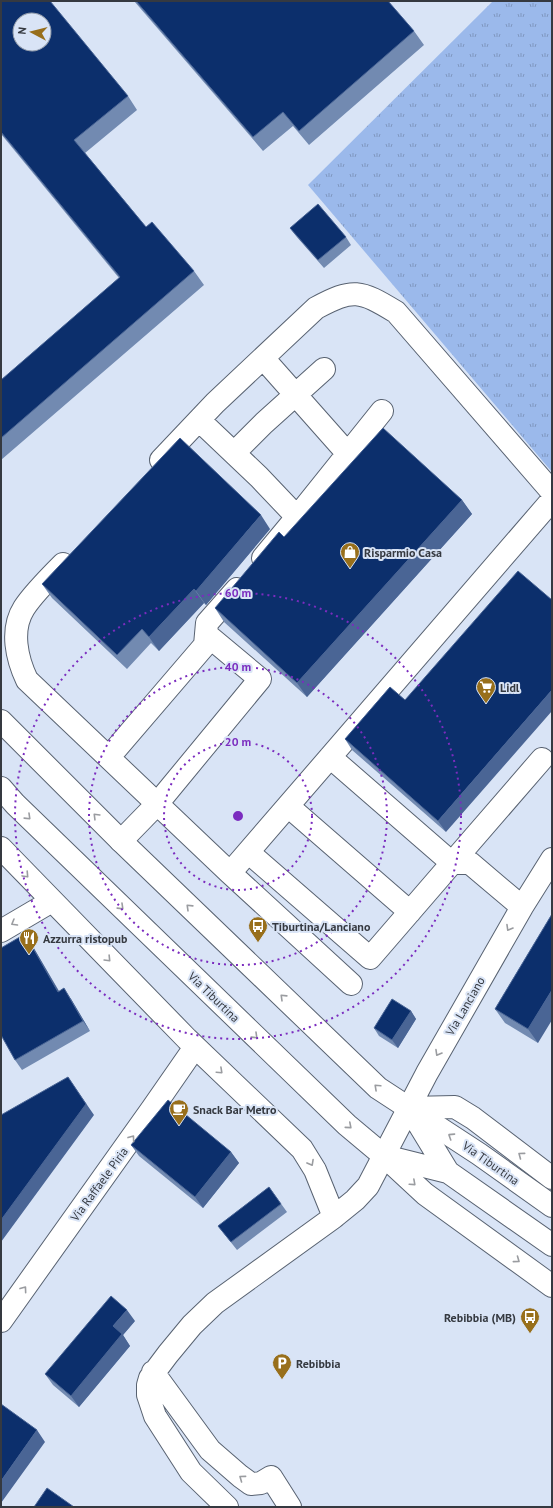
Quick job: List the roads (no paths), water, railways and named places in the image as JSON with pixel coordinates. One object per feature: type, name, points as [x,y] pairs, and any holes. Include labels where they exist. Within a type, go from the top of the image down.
[{"type":"street","points":[[149,473],[199,420],[316,308],[335,297],[355,293],[375,299],[396,312],[552,492]]},
{"type":"street","points":[[263,358],[348,454]]},
{"type":"street","points":[[234,453],[264,423],[324,369]]},
{"type":"street","points":[[109,757],[205,645],[207,623],[298,517],[382,411]]},
{"type":"street","points":[[199,420],[298,517]]},
{"type":"street","points":[[230,873],[552,500]]},
{"type":"street","points":[[78,547],[24,608],[18,620],[17,648],[20,665],[27,680],[230,873],[351,984]]},
{"type":"street","points":[[121,841],[157,804],[260,679],[206,634]]},
{"type":"street","name":"Via Tiburtina","points":[[1,721],[121,841],[378,1088],[479,1154],[552,1206]]},
{"type":"street","points":[[330,757],[452,863],[470,863],[522,907]]},
{"type":"street","points":[[248,852],[370,958],[542,759]]},
{"type":"street","name":"Via Tiburtina","points":[[1,788],[26,815],[347,1125],[384,1156],[448,1172],[552,1246]]},
{"type":"street","points":[[288,806],[410,912]]},
{"type":"street","points":[[1,848],[195,1047],[302,1149],[315,1170],[334,1217]]},
{"type":"street","name":"Via Lanciano","points":[[151,1379],[192,1325],[216,1303],[334,1217],[355,1200],[368,1186],[427,1073],[522,907],[552,860]]},
{"type":"street","points":[[1,931],[52,901]]},
{"type":"street","name":"Via Raffaele Piria","points":[[1,1321],[148,1116],[195,1047]]},
{"type":"street","name":"Via Tiburtina","points":[[409,1108],[456,1107],[473,1118],[552,1178]]},
{"type":"street","name":"Via Tiburtina","points":[[409,1108],[448,1172]]},
{"type":"street","points":[[384,1156],[425,1194],[552,1286]]},
{"type":"street","points":[[151,1379],[148,1395],[149,1403],[155,1416],[191,1472],[226,1507]]},
{"type":"street","points":[[151,1379],[210,1450],[251,1484],[261,1483],[271,1477],[290,1507]]},
{"type":"place","name":"Risparmio Casa","points":[[350,569]]},
{"type":"place","name":"Lidl","points":[[486,704]]},
{"type":"place","name":"Tiburtina/Lanciano","points":[[258,943]]},
{"type":"place","name":"Azzurra ristopub","points":[[29,955]]},
{"type":"place","name":"Snack Bar Metro","points":[[179,1126]]},
{"type":"place","name":"Rebibbia (MB)","points":[[530,1334]]},
{"type":"place","name":"Rebibbia","points":[[282,1380]]}]
